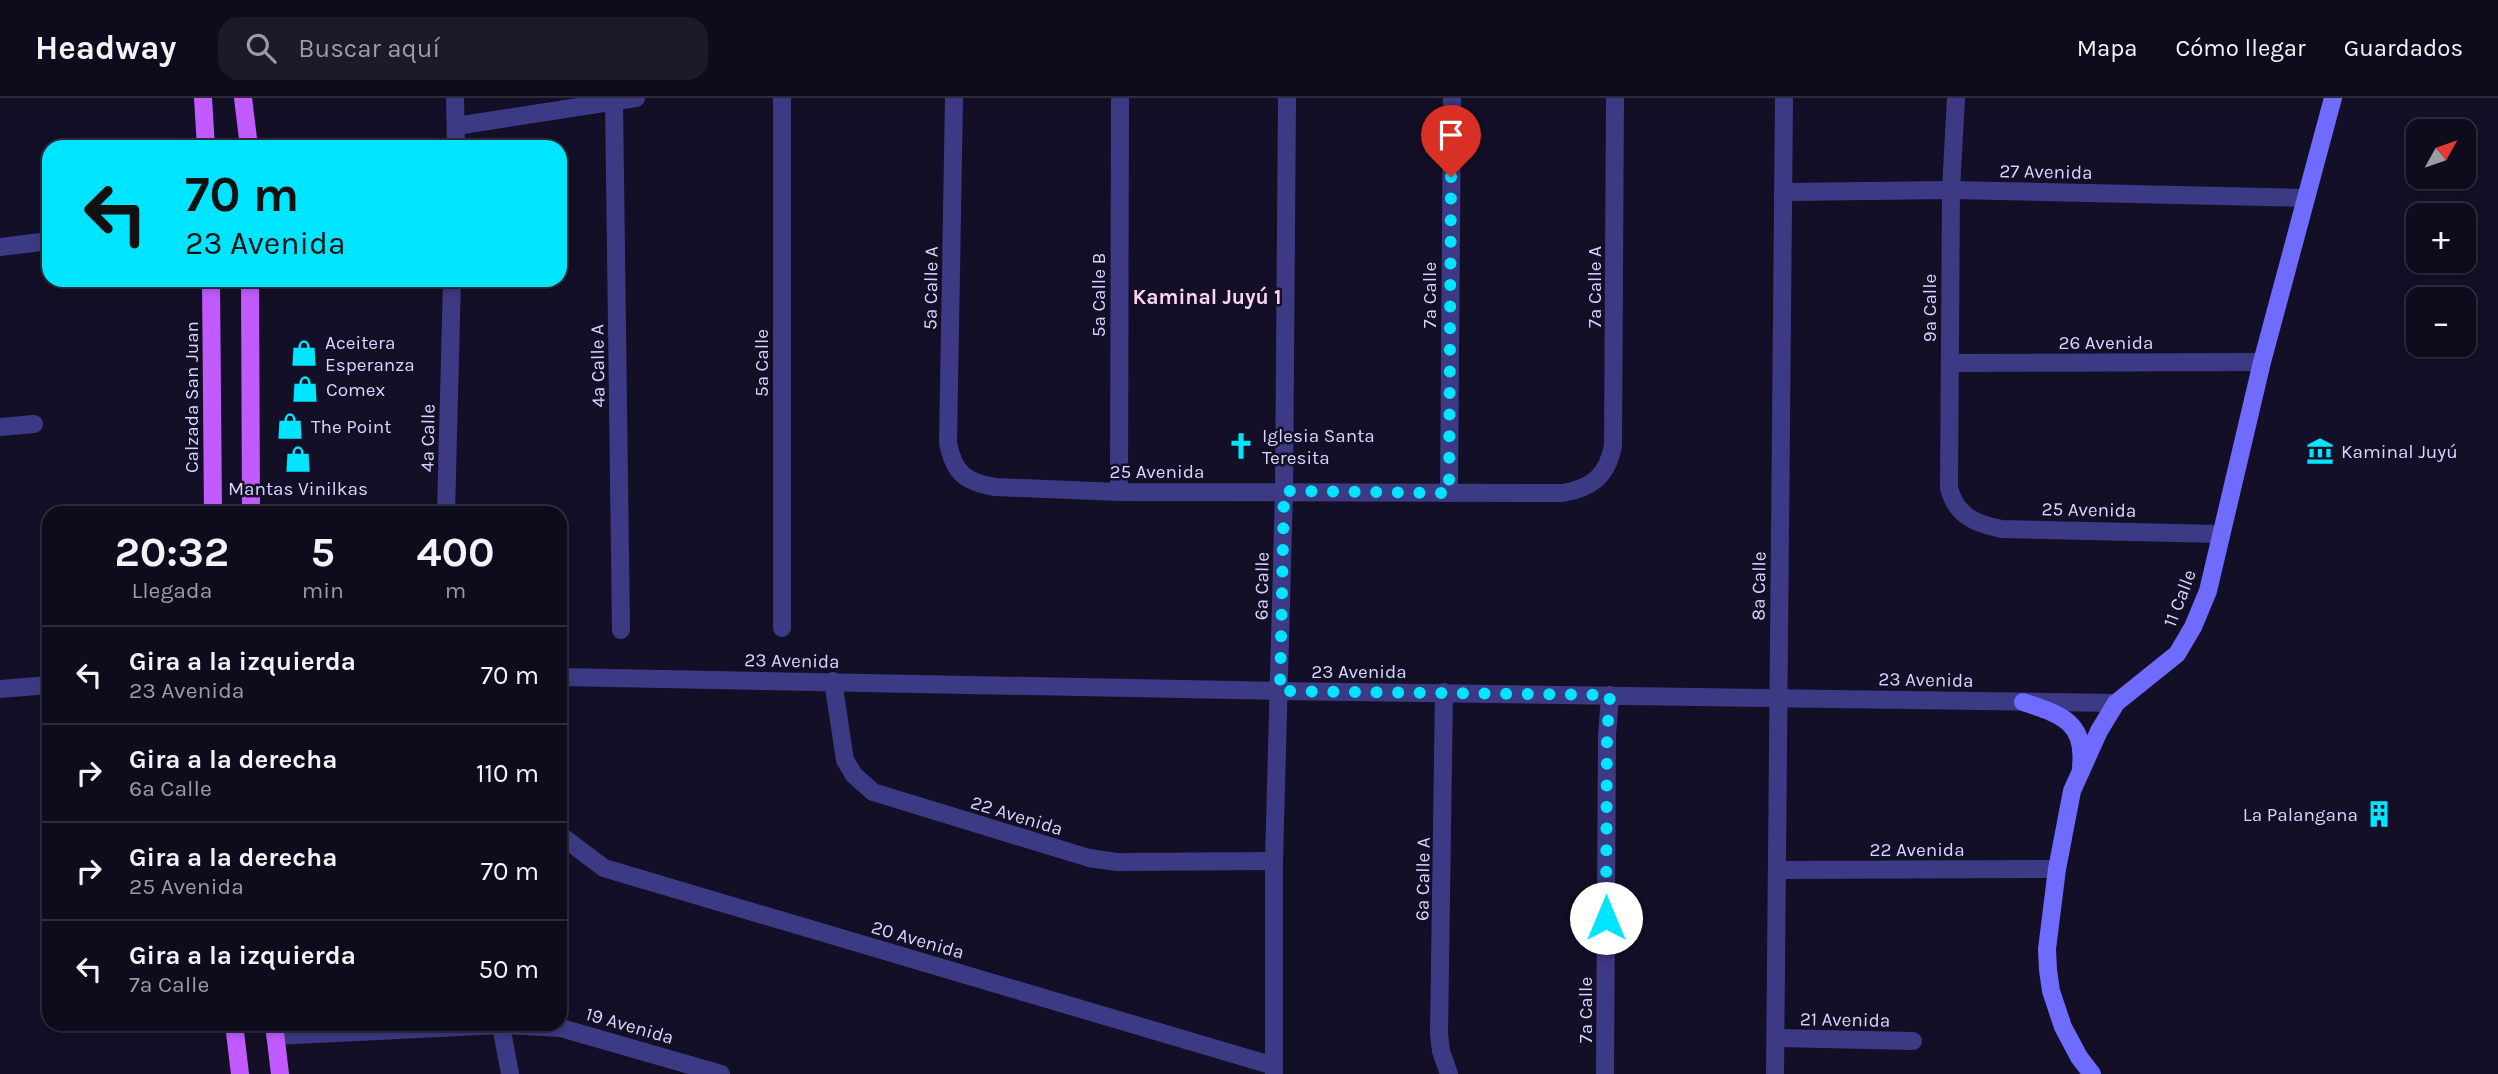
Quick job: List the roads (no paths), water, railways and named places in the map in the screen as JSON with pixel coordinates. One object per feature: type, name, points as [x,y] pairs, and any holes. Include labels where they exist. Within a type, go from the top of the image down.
[{"type":"main road","points":[[202,98],[205,140]]},
{"type":"main road","points":[[243,98],[248,140]]},
{"type":"main road","name":"Calzada San Juan","points":[[211,287],[213,506]]},
{"type":"main road","points":[[250,287],[251,506]]},
{"type":"main road","points":[[235,1031],[240,1074]]},
{"type":"main road","points":[[274,1031],[280,1074]]},
{"type":"street","points":[[455,98],[456,140]]},
{"type":"street","points":[[456,126],[636,98]]},
{"type":"street","name":"5a Calle","points":[[782,98],[782,628]]},
{"type":"street","name":"5a Calle A","points":[[954,98],[948,443],[951,461],[962,475]]},
{"type":"street","name":"5a Calle B","points":[[1119,492],[1120,98]]},
{"type":"street","name":"6a Calle","points":[[1274,1070],[1274,861],[1284,491],[1286,98]]},
{"type":"street","name":"7a Calle","points":[[1449,493],[1452,98]]},
{"type":"street","name":"7a Calle A","points":[[1602,474],[1611,458],[1614,434],[1615,98]]},
{"type":"street","name":"8a Calle","points":[[1776,1074],[1784,98]]},
{"type":"street","name":"9a Calle","points":[[1956,98],[1951,190],[1949,488],[1954,503],[1962,513]]},
{"type":"street","name":"11 Calle","points":[[2092,1074],[2070,1042],[2051,991],[2047,949],[2057,869],[2072,791],[2081,768],[2116,703],[2177,654],[2193,627],[2208,591],[2262,362],[2333,98]]},
{"type":"street","name":"4a Calle A","points":[[614,101],[621,630]]},
{"type":"street","name":"27 Avenida","points":[[1785,192],[1951,190],[2306,198]]},
{"type":"street","points":[[0,247],[42,242]]},
{"type":"street","name":"4a Calle","points":[[446,506],[453,287]]},
{"type":"street","name":"26 Avenida","points":[[1950,363],[2262,362]]},
{"type":"street","points":[[0,427],[34,424]]},
{"type":"street","name":"25 Avenida","points":[[962,475],[976,484],[995,487],[1119,492],[1563,493],[1584,488],[1602,474]]},
{"type":"street","name":"25 Avenida","points":[[1962,513],[1979,525],[2002,529],[2220,534]]},
{"type":"street","name":"23 Avenida","points":[[567,677],[2116,703]]},
{"type":"street","name":"22 Avenida","points":[[833,681],[845,760],[854,775],[873,792],[1089,858],[1128,862],[1274,861]]},
{"type":"street","points":[[0,690],[42,686]]},
{"type":"street","name":"6a Calle A","points":[[1444,692],[1439,1034],[1447,1070]]},
{"type":"street","name":"7a Calle","points":[[1605,1074],[1607,735],[1610,695]]},
{"type":"street","points":[[2023,702],[2051,710],[2076,732],[2080,743],[2081,768]]},
{"type":"street","name":"20 Avenida","points":[[567,840],[604,868],[1274,1070]]},
{"type":"street","name":"22 Avenida","points":[[1777,870],[2057,869]]},
{"type":"street","name":"19 Avenida","points":[[567,1030],[674,1066],[721,1074]]},
{"type":"street","points":[[502,1031],[510,1074]]},
{"type":"street","name":"21 Avenida","points":[[1776,1038],[1913,1041]]},
{"type":"place","name":"Aceitera Esperanza","points":[[304,353]]},
{"type":"place","name":"Comex","points":[[305,389]]},
{"type":"place","name":"The Point","points":[[290,426]]},
{"type":"place","name":"Iglesia Santa Teresita","points":[[1241,446]]},
{"type":"place","name":"Kaminal Juyú","points":[[2320,451]]},
{"type":"place","name":"Mantas Vinilkas","points":[[298,459]]},
{"type":"place","name":"La Palangana","points":[[2379,814]]},
{"type":"district","name":"Kaminal Juyú 1","points":[[1207,297]]}]
